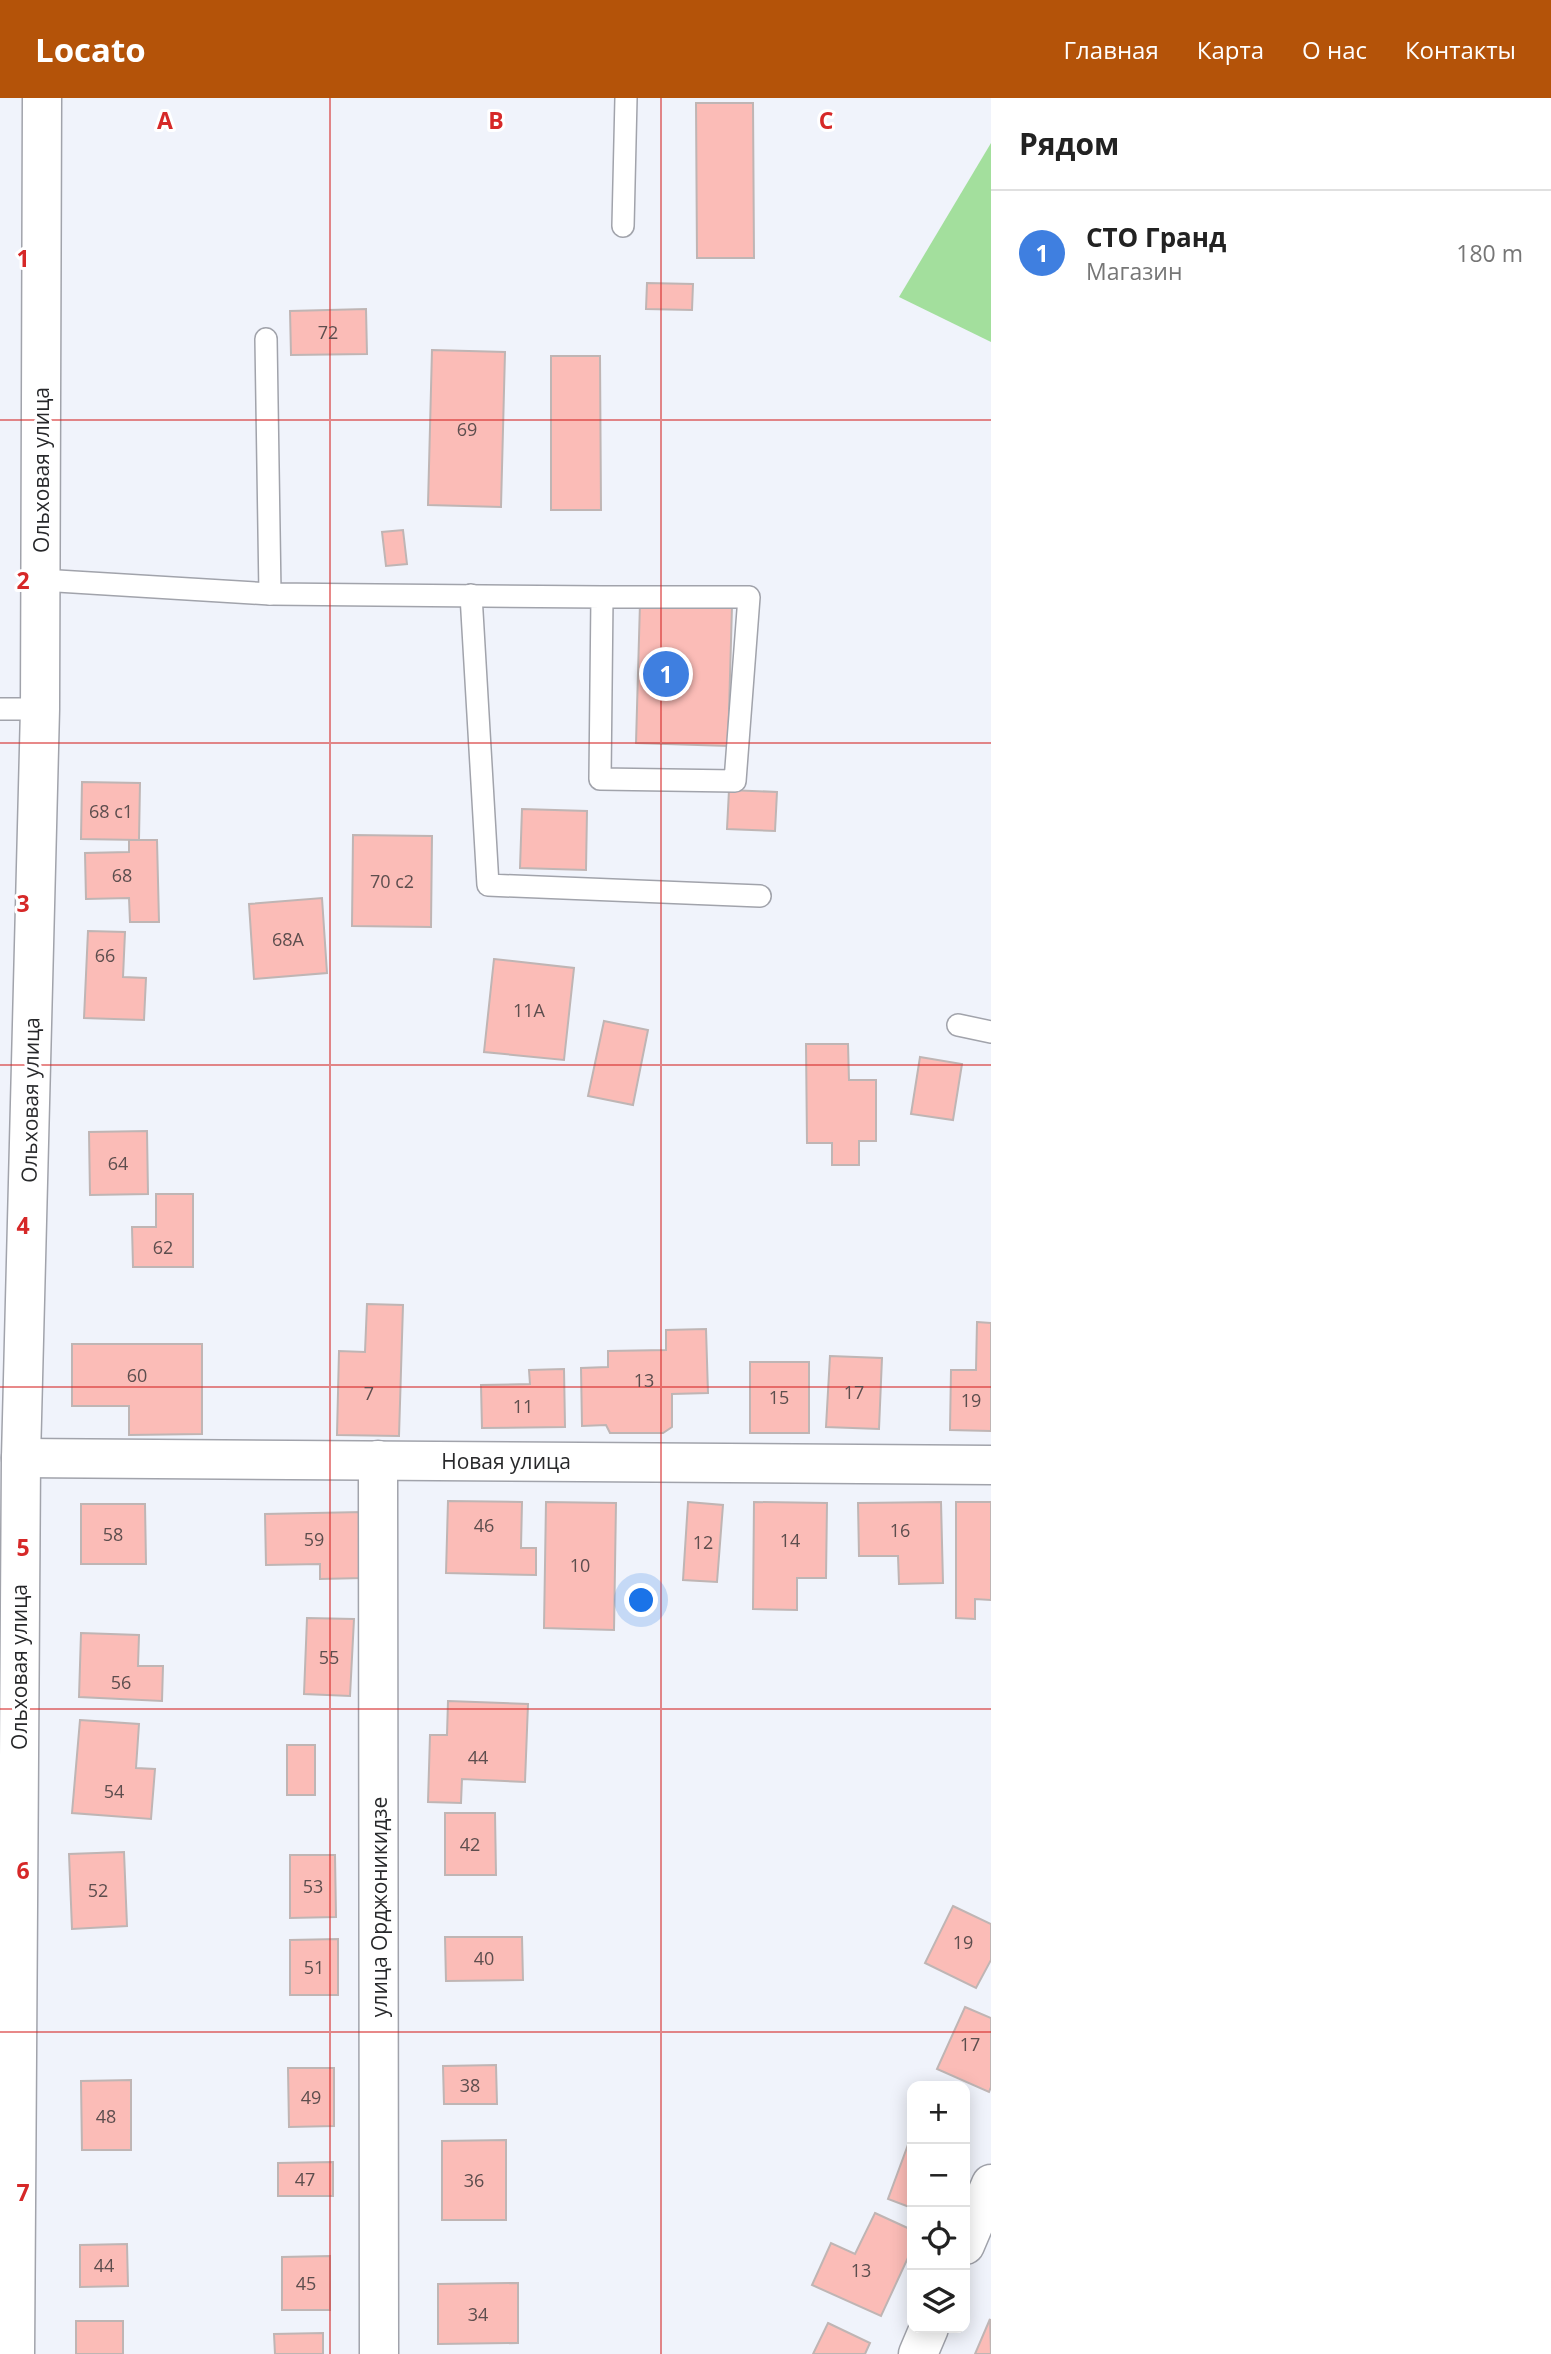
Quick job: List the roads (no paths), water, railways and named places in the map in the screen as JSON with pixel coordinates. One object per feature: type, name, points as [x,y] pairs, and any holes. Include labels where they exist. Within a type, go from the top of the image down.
[{"type":"main road","name":"Ольховая улица","points":[[15,2354],[10,1457],[40,709],[42,98]]},
{"type":"main road","name":"Новая улица","points":[[10,1457],[991,1465]]},
{"type":"main road","name":"улица Орджоникидзе","points":[[378,1460],[379,2354]]},
{"type":"main road","points":[[970,2233],[991,2184]]},
{"type":"main road","points":[[918,2354],[927,2333]]},
{"type":"lane","points":[[623,226],[626,98]]},
{"type":"lane","points":[[266,339],[270,594]]},
{"type":"lane","points":[[41,580],[270,594],[749,597],[735,781],[600,779],[602,597]]},
{"type":"lane","points":[[471,596],[488,885],[760,896]]},
{"type":"lane","points":[[0,709],[40,709]]},
{"type":"lane","points":[[958,1025],[991,1032]]},
{"type":"place","name":"СТО Гранд","points":[[666,674]]}]
